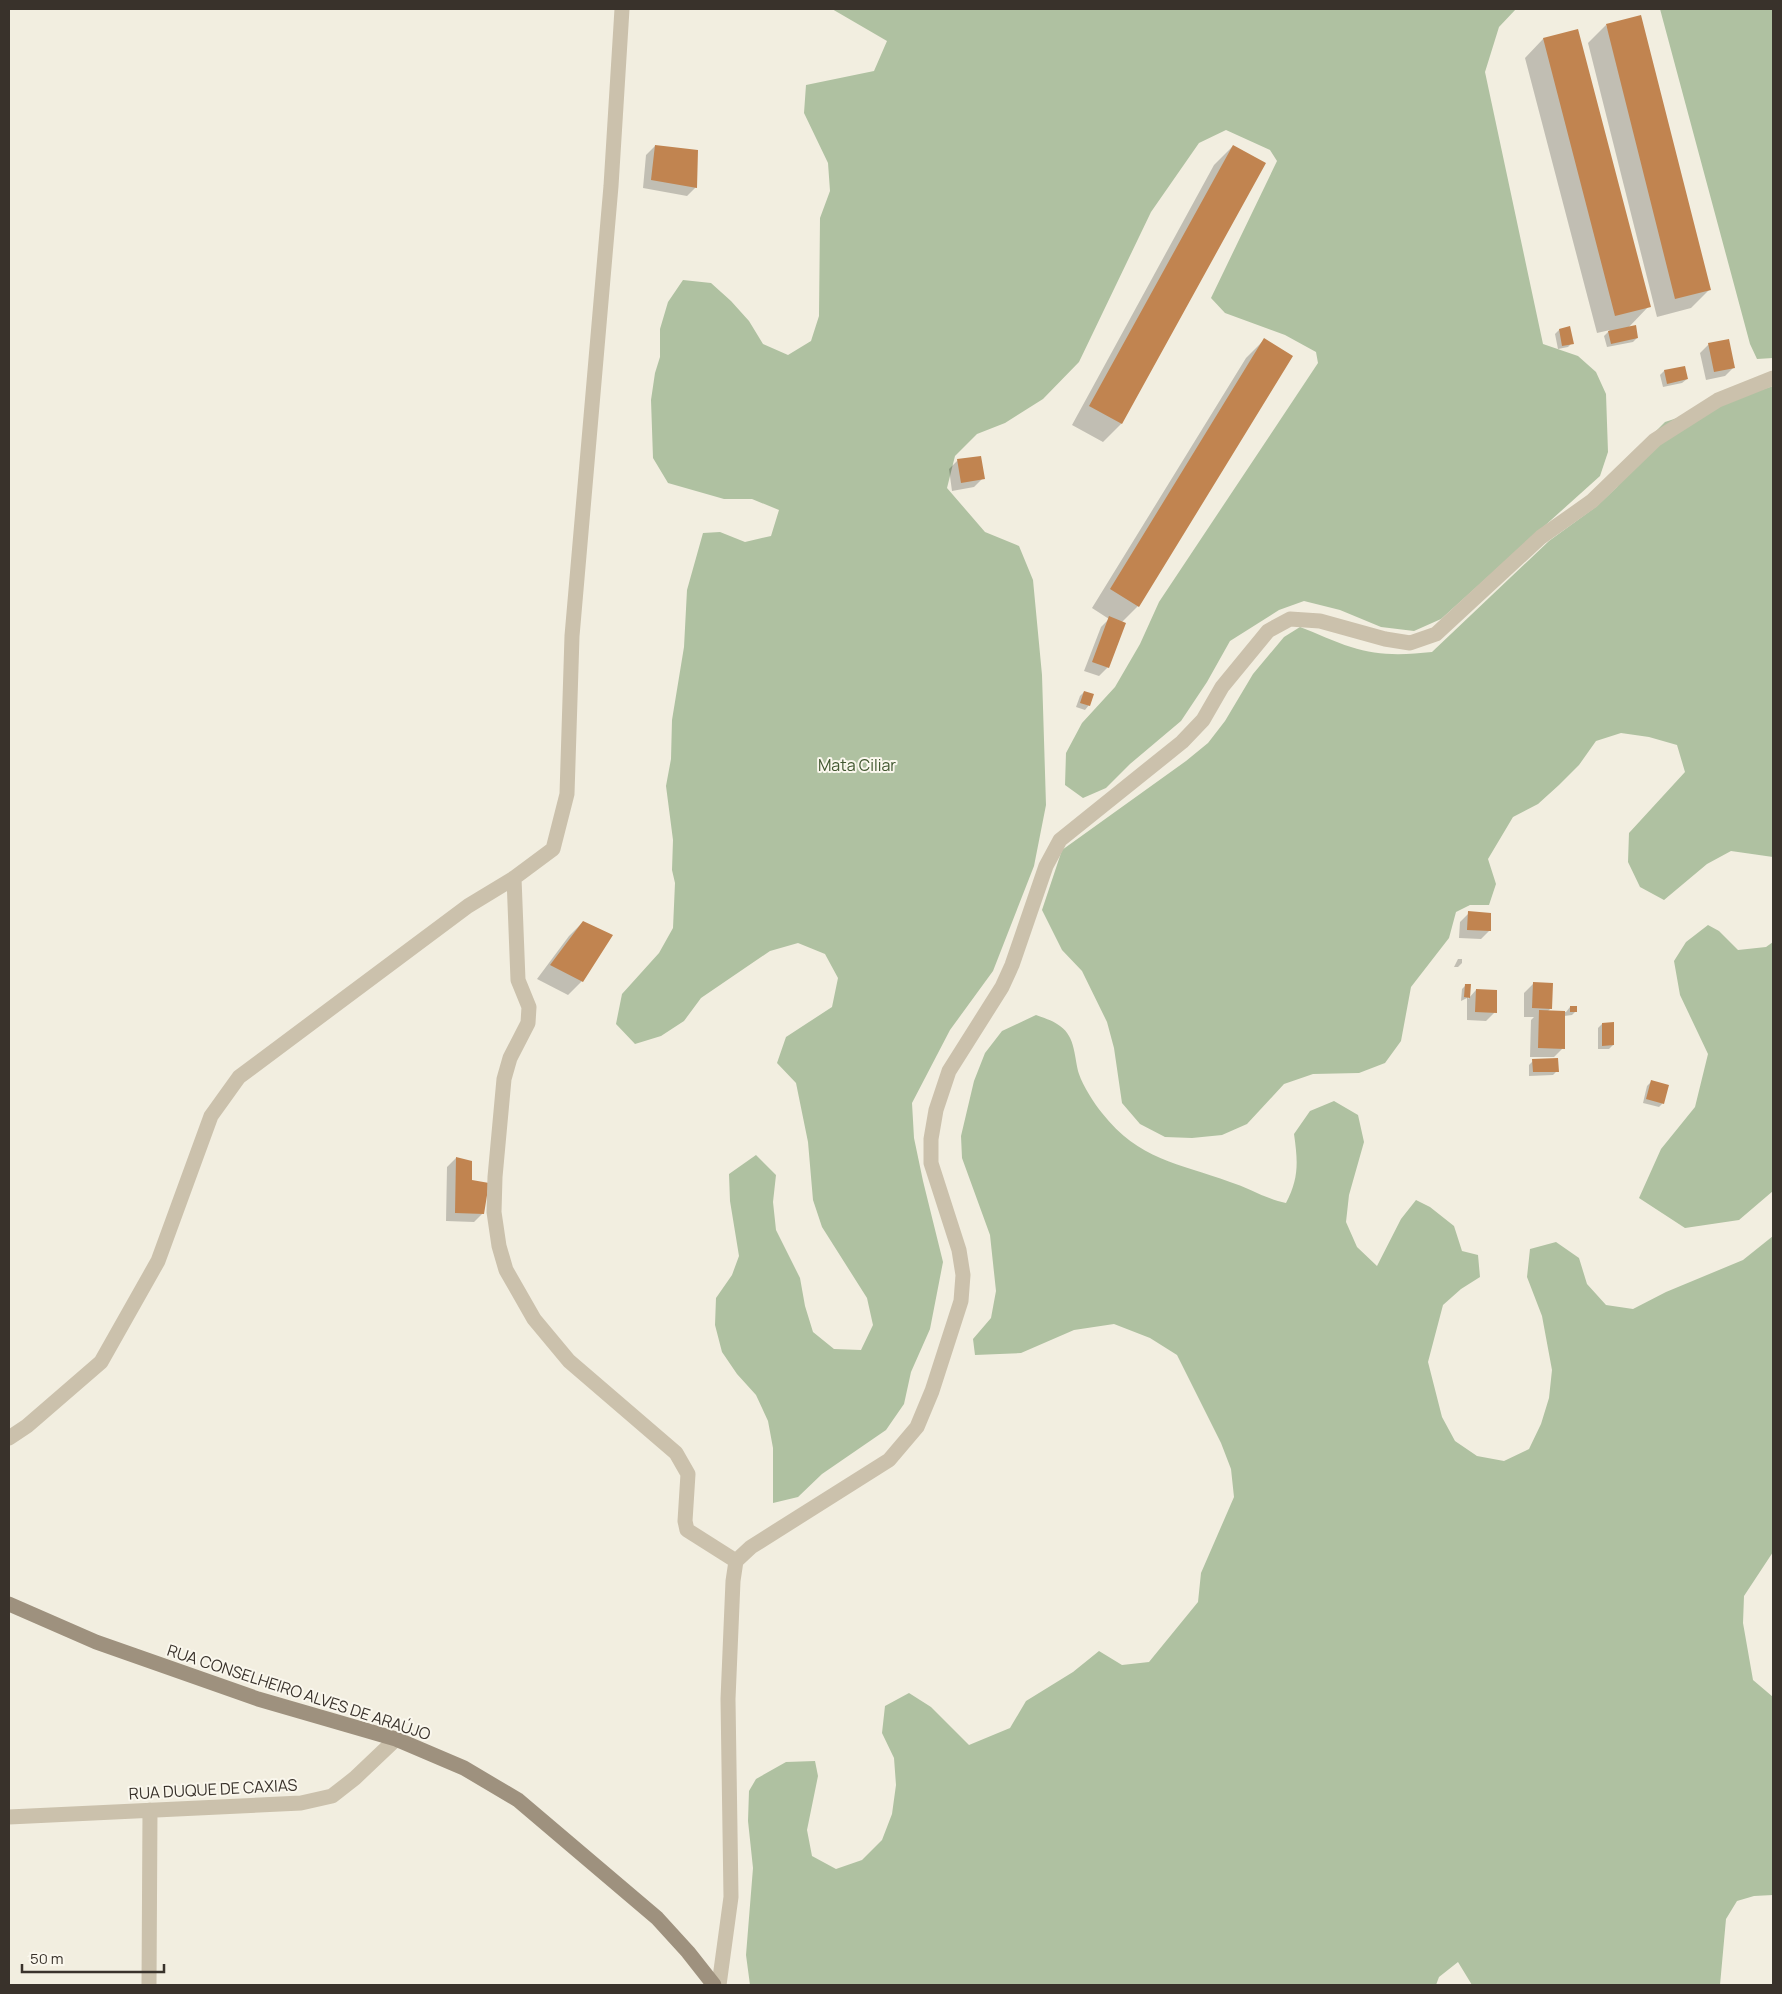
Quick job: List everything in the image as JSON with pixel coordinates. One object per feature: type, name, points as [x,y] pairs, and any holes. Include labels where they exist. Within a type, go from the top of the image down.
[{"type":"street","points":[[9,1438],[27,1426],[102,1362],[158,1260],[211,1116],[239,1077],[468,906],[514,878],[553,849],[568,794],[572,636],[611,186],[622,9]]},
{"type":"street","points":[[719,1985],[731,1897],[728,1699],[733,1581],[736,1561],[751,1547],[889,1460],[917,1427],[932,1391],[961,1301],[963,1275],[959,1250],[931,1163],[931,1139],[936,1110],[949,1071],[1002,987],[1012,965],[1046,866],[1060,840],[1182,742],[1203,720],[1222,688],[1268,631],[1290,619],[1320,621],[1385,639],[1410,643],[1436,634],[1541,537],[1592,501],[1655,440],[1718,400],[1773,378]]},
{"type":"street","points":[[514,878],[518,980],[529,1007],[528,1023],[510,1058],[504,1078],[495,1177],[494,1212],[506,1270],[534,1319],[569,1360],[676,1453],[688,1474],[685,1521],[687,1530],[736,1561]]},
{"type":"street","name":"RUA CONSELHEIRO ALVES DE ARAÚJO","points":[[9,1604],[96,1642],[258,1699],[396,1739],[464,1768],[518,1800],[657,1918],[688,1952],[714,1985]]},
{"type":"street","name":"RUA DUQUE DE CAXIAS","points":[[9,1817],[301,1803],[332,1796],[355,1778],[396,1739]]},
{"type":"street","points":[[149,1985],[150,1810]]},
{"type":"green space","name":"Mata Ciliar","points":[[832,9],[1516,9],[1499,27],[1485,72],[1543,344],[1578,356],[1596,372],[1606,394],[1608,452],[1600,476],[1441,619],[1414,631],[1381,627],[1340,610],[1304,601],[1279,610],[1230,641],[1207,682],[1181,721],[1130,764],[1106,788],[1083,798],[1065,785],[1066,753],[1082,723],[1115,687],[1140,644],[1159,602],[1318,363],[1316,352],[1285,335],[1225,313],[1211,298],[1277,161],[1270,150],[1226,130],[1199,143],[1151,212],[1079,362],[1043,399],[1005,423],[977,434],[955,456],[947,488],[985,532],[1019,546],[1033,580],[1042,675],[1046,805],[1034,866],[993,971],[950,1030],[912,1103],[914,1138],[943,1262],[930,1329],[911,1372],[904,1404],[886,1430],[822,1474],[798,1497],[773,1503],[773,1448],[768,1421],[756,1395],[737,1374],[722,1352],[715,1325],[716,1298],[732,1275],[739,1256],[730,1201],[729,1174],[756,1155],[776,1175],[773,1202],[776,1230],[800,1278],[805,1306],[813,1332],[834,1349],[861,1350],[873,1325],[867,1298],[822,1227],[813,1200],[808,1142],[796,1083],[777,1063],[786,1037],[832,1007],[838,978],[825,954],[798,943],[770,951],[701,998],[684,1021],[661,1036],[635,1044],[616,1024],[622,994],[659,953],[673,928],[675,883],[672,870],[673,840],[666,786],[671,759],[672,720],[684,647],[687,590],[703,533],[720,532],[745,542],[771,536],[779,510],[752,499],[724,499],[668,483],[653,458],[651,400],[655,373],[660,357],[660,329],[668,302],[683,280],[711,283],[749,321],[763,344],[788,355],[811,341],[819,316],[820,218],[830,191],[828,163],[804,113],[806,85],[874,71],[887,41]]},
{"type":"green space","points":[[1660,9],[1773,9],[1773,358],[1757,359],[1750,344]]},
{"type":"green space","points":[[1773,386],[1773,857],[1731,851],[1707,864],[1664,900],[1640,887],[1628,862],[1629,833],[1685,772],[1677,745],[1649,737],[1621,733],[1596,741],[1579,765],[1559,785],[1538,804],[1513,817],[1488,859],[1496,884],[1489,905],[1470,905],[1456,912],[1449,938],[1411,987],[1401,1041],[1385,1063],[1359,1073],[1313,1074],[1284,1084],[1247,1124],[1222,1135],[1192,1138],[1165,1137],[1140,1124],[1122,1103],[1114,1048],[1107,1022],[1082,971],[1062,950],[1042,910],[1062,850],[1186,761],[1208,743],[1225,721],[1253,674],[1284,637],[1300,627],[1345,645],[1371,652],[1401,654],[1432,652],[1549,541],[1597,506],[1617,487],[1630,463],[1646,441],[1665,422]]},
{"type":"green space","points":[[1708,925],[1719,931],[1738,950],[1766,947],[1773,942],[1773,1191],[1739,1220],[1685,1228],[1639,1198],[1661,1149],[1695,1107],[1708,1054],[1680,995],[1674,961],[1686,942]]},
{"type":"green space","points":[[1036,1015],[1060,1026],[1069,1036],[1083,1084],[1102,1113],[1130,1141],[1160,1158],[1237,1184],[1279,1201],[1286,1203],[1293,1186],[1297,1162],[1294,1134],[1310,1111],[1334,1101],[1358,1115],[1364,1142],[1349,1195],[1346,1222],[1357,1247],[1377,1266],[1401,1219],[1416,1200],[1430,1207],[1454,1226],[1462,1251],[1478,1255],[1480,1277],[1461,1289],[1443,1305],[1428,1362],[1442,1417],[1455,1441],[1477,1456],[1504,1461],[1529,1449],[1541,1424],[1549,1398],[1552,1370],[1542,1316],[1527,1277],[1530,1249],[1556,1242],[1579,1258],[1587,1284],[1606,1305],[1633,1309],[1666,1292],[1743,1260],[1773,1236],[1773,1552],[1744,1596],[1743,1623],[1753,1680],[1773,1697],[1773,1895],[1754,1896],[1737,1901],[1726,1919],[1720,1985],[1472,1985],[1458,1962],[1439,1977],[1436,1985],[750,1985],[746,1955],[753,1868],[748,1821],[749,1791],[756,1779],[786,1762],[815,1761],[818,1776],[807,1830],[812,1856],[836,1869],[862,1860],[882,1840],[892,1814],[896,1785],[894,1758],[882,1733],[885,1706],[909,1693],[931,1707],[969,1745],[1010,1728],[1026,1701],[1073,1672],[1099,1651],[1122,1665],[1149,1662],[1198,1602],[1201,1573],[1234,1497],[1231,1469],[1221,1443],[1177,1355],[1150,1338],[1114,1324],[1074,1330],[1021,1353],[975,1355],[973,1339],[991,1318],[996,1291],[990,1235],[962,1158],[961,1136],[974,1081],[985,1053],[1002,1031]]},
{"type":"building","points":[[1641,15],[1711,290],[1675,299],[1606,24]]},
{"type":"building","points":[[1578,29],[1651,307],[1615,316],[1543,38]]},
{"type":"building","points":[[655,145],[698,150],[697,188],[651,180]]},
{"type":"building","points":[[1233,145],[1266,163],[1122,424],[1089,406]]},
{"type":"building","points":[[1636,325],[1638,338],[1611,344],[1608,331]]},
{"type":"building","points":[[1570,326],[1574,344],[1562,346],[1559,329]]},
{"type":"building","points":[[1264,338],[1293,356],[1139,607],[1110,589]]},
{"type":"building","points":[[1729,339],[1735,368],[1714,372],[1708,343]]},
{"type":"building","points":[[1685,366],[1688,379],[1667,384],[1664,370]]},
{"type":"building","points":[[981,456],[985,479],[961,483],[957,459]]},
{"type":"building","points":[[1109,616],[1126,623],[1109,668],[1092,662]]},
{"type":"building","points":[[1084,691],[1094,694],[1090,706],[1080,703]]},
{"type":"building","points":[[1468,911],[1491,913],[1491,931],[1467,930]]},
{"type":"building","points":[[583,921],[613,935],[583,982],[550,965]]},
{"type":"building","points":[[1533,982],[1553,983],[1552,1009],[1532,1008]]},
{"type":"building","points":[[1465,984],[1471,984],[1470,998],[1464,997]]},
{"type":"building","points":[[1476,989],[1497,990],[1497,1013],[1475,1012]]},
{"type":"building","points":[[1570,1006],[1577,1006],[1577,1012],[1570,1012]]},
{"type":"building","points":[[1539,1010],[1565,1011],[1565,1049],[1538,1048]]},
{"type":"building","points":[[1614,1022],[1614,1045],[1602,1046],[1602,1023]]},
{"type":"building","points":[[1558,1058],[1559,1072],[1533,1072],[1532,1059]]},
{"type":"building","points":[[1651,1080],[1669,1085],[1664,1104],[1646,1099]]},
{"type":"building","points":[[456,1157],[472,1161],[472,1180],[489,1183],[484,1214],[455,1213]]}]
